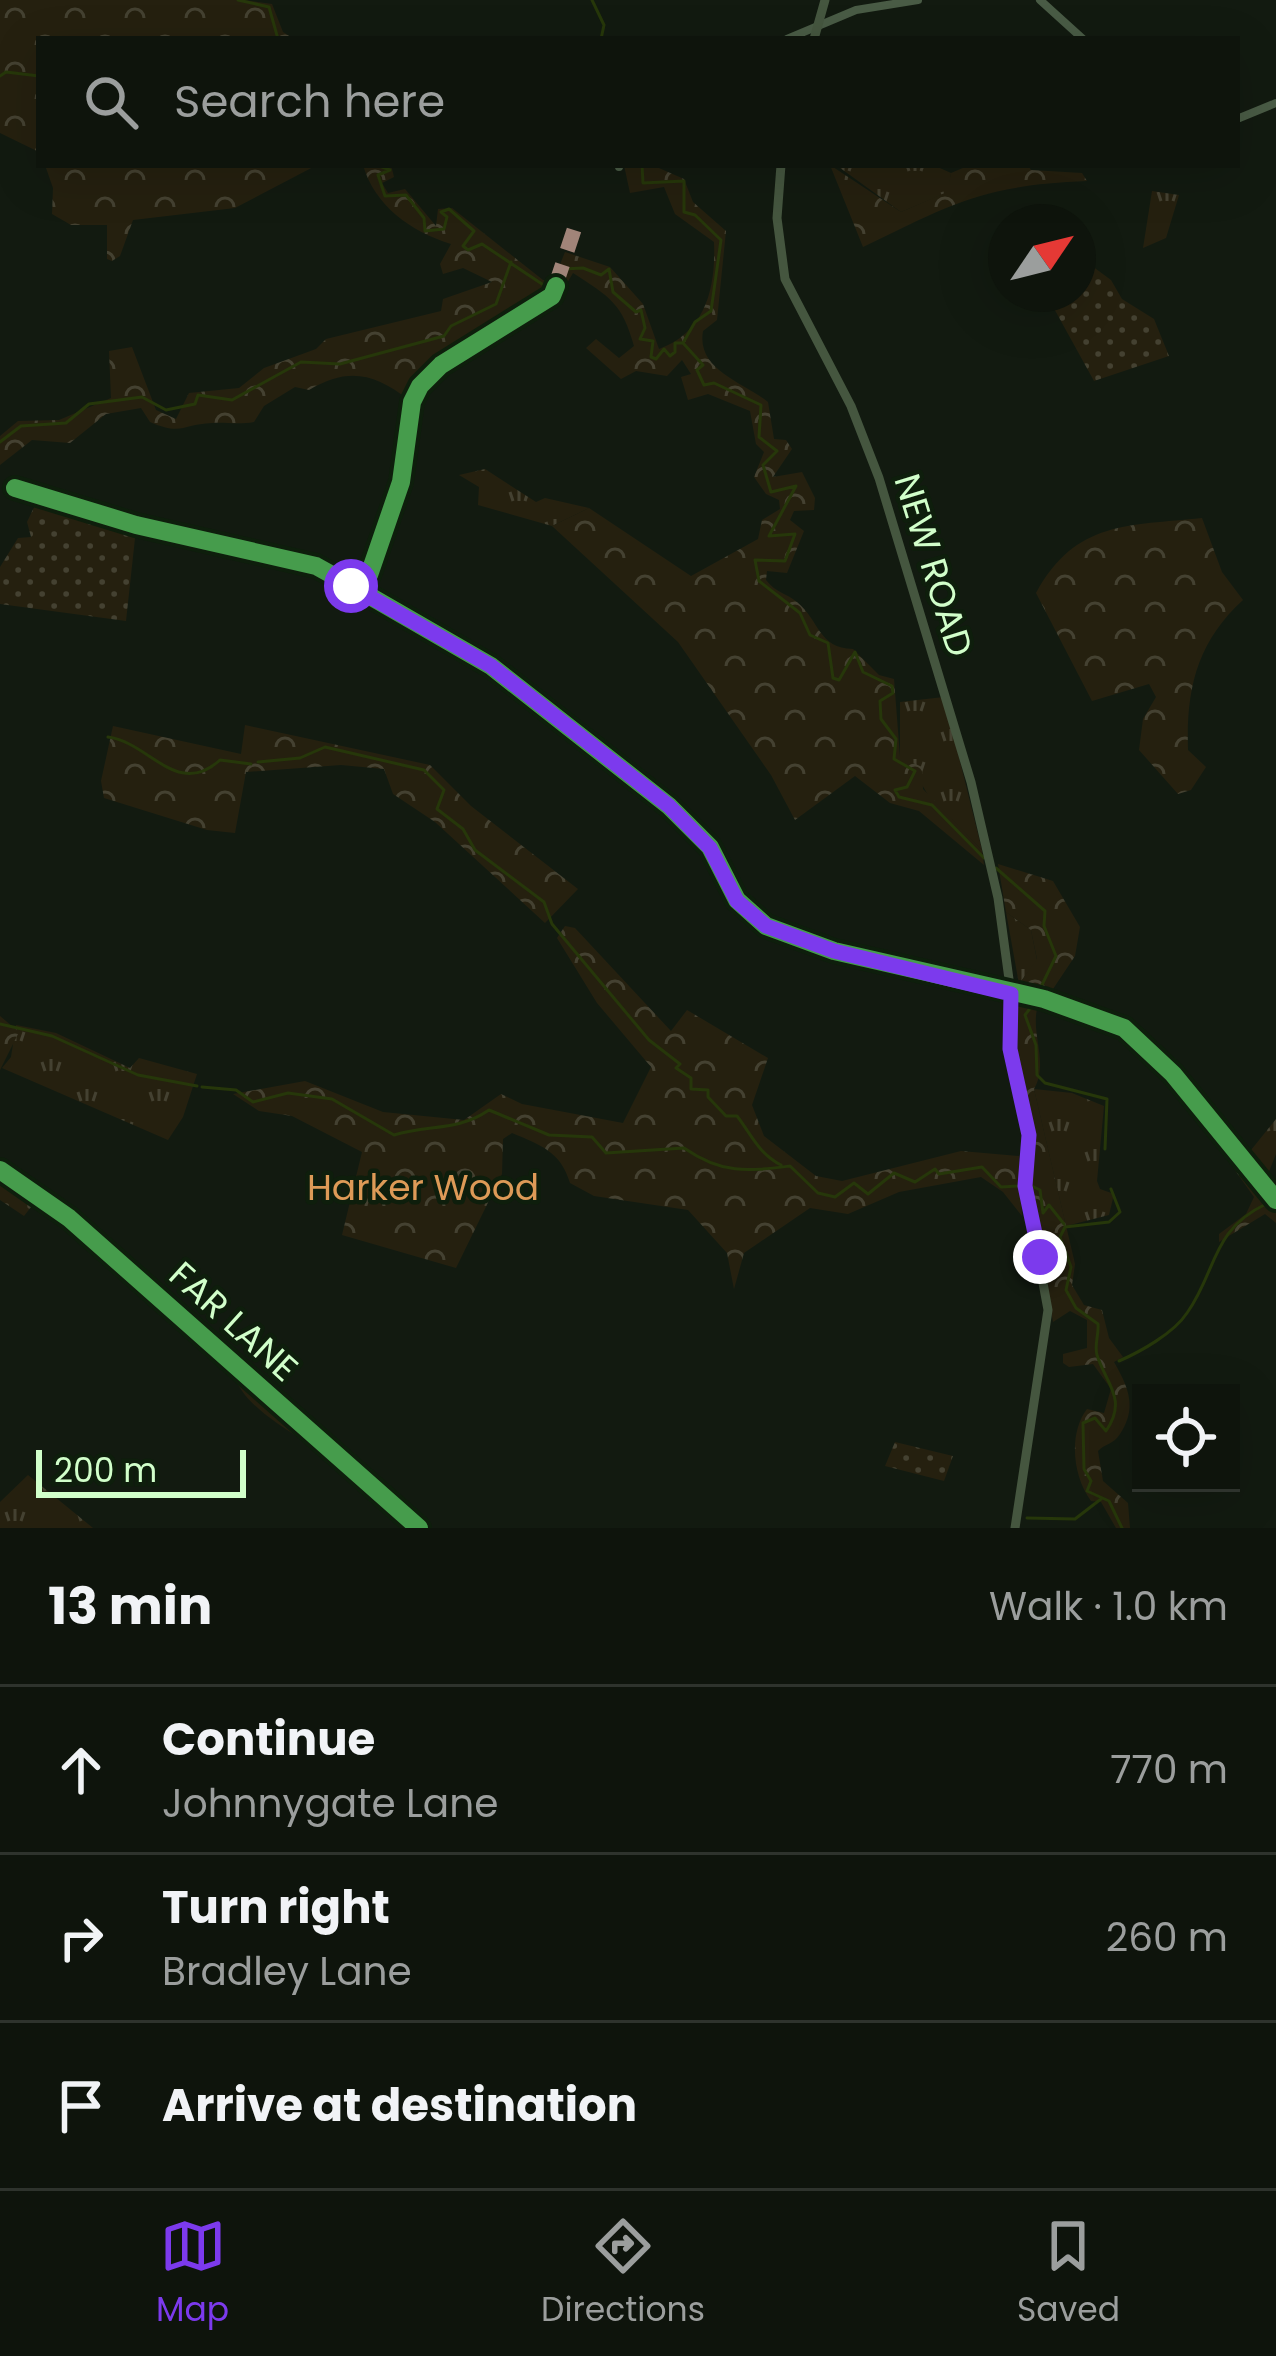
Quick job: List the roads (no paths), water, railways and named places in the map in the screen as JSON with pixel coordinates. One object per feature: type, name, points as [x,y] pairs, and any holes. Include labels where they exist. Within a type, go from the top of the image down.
[{"type":"main road","points":[[816,34],[825,4]]},
{"type":"main road","name":"NEW ROAD","points":[[781,168],[777,218],[785,279],[851,406],[879,478],[992,864],[1011,994],[1010,1049],[1029,1135],[1025,1186],[1048,1310],[1044,1361],[1015,1528]]},
{"type":"street","points":[[816,34],[842,16],[919,0]]},
{"type":"street","points":[[1040,0],[1080,36]]},
{"type":"street","points":[[825,4],[842,16]]},
{"type":"street","points":[[1240,118],[1276,103]]},
{"type":"street","points":[[15,488],[136,525],[316,566],[491,666],[581,734],[682,818],[710,848],[737,901],[766,926],[834,951],[1039,998],[1124,1028],[1150,1048],[1276,1200]]},
{"type":"street","name":"FAR LANE","points":[[0,1170],[69,1218],[419,1528]]},
{"type":"waterway","points":[[238,0],[269,7],[277,36]]},
{"type":"waterway","points":[[592,0],[604,25],[602,36]]},
{"type":"waterway","points":[[0,76],[6,72],[36,76]]},
{"type":"waterway","points":[[385,168],[390,170],[378,175],[385,196],[406,195],[424,218],[425,231],[444,229],[447,217],[441,212],[449,209],[474,231],[463,246],[468,250],[482,244],[542,284],[556,286],[563,269],[583,268],[601,275],[609,269],[613,292],[636,312],[641,310],[645,328],[640,339],[653,341],[651,357],[656,359],[664,349],[670,356],[675,352],[675,343],[683,343],[695,322],[711,311],[721,240],[695,215],[684,212],[684,181],[643,183],[642,168]]},
{"type":"waterway","points":[[0,442],[21,426],[66,423],[89,404],[142,397],[166,410],[195,404],[198,395],[232,400],[301,362],[340,364],[444,336],[451,326],[496,304],[511,262]]},
{"type":"waterway","points":[[683,343],[703,365],[697,370],[704,385],[714,383],[761,405],[759,437],[777,451],[763,465],[771,492],[796,486],[769,536],[795,534],[785,561],[755,560],[759,581],[800,613],[810,635],[828,643],[833,678],[839,680],[855,652],[863,672],[892,686],[893,693],[880,701],[881,719],[896,739],[894,759],[915,771],[907,787],[895,790],[899,797],[932,805],[984,858]]},
{"type":"waterway","points":[[108,737],[190,774],[220,760],[251,764]]},
{"type":"waterway","points":[[258,762],[300,758],[325,747],[424,770],[444,790],[437,809],[463,829],[475,850],[544,902],[552,924],[649,1040],[680,1064],[676,1068],[691,1078],[691,1089],[708,1090],[708,1097],[726,1116],[737,1116],[761,1149],[781,1165]]},
{"type":"waterway","points":[[996,868],[1045,911],[1044,926],[1056,956],[1038,993]]},
{"type":"waterway","points":[[910,957],[983,980]]},
{"type":"waterway","points":[[1035,1002],[1025,1015],[1036,1045],[1037,1075],[1045,1083],[1107,1099],[1105,1149]]},
{"type":"waterway","points":[[0,1024],[52,1036],[138,1075],[197,1086]]},
{"type":"waterway","points":[[202,1087],[236,1090],[253,1102],[288,1093],[332,1099],[394,1135],[454,1125],[489,1110],[549,1135],[592,1137],[606,1153],[684,1148],[711,1163],[736,1169],[790,1166],[818,1193],[835,1197],[854,1183],[868,1194],[894,1173],[915,1182],[935,1169],[939,1174],[982,1167],[1001,1187],[1020,1186]]},
{"type":"waterway","points":[[1119,1361],[1165,1335],[1187,1313],[1225,1239],[1248,1214],[1266,1204],[1250,1184]]},
{"type":"waterway","points":[[1030,1185],[1040,1190],[1043,1213],[1049,1205],[1064,1224]]},
{"type":"waterway","points":[[1111,1189],[1120,1212],[1109,1222],[1065,1227],[1060,1237],[1071,1267],[1066,1290],[1076,1308],[1098,1324],[1097,1355],[1115,1401],[1106,1431],[1095,1418],[1083,1423],[1084,1469],[1091,1481],[1087,1491],[1109,1501],[1122,1528]]},
{"type":"waterway","points":[[1027,1518],[1075,1519],[1101,1499]]},
{"type":"park label","name":"Harker Wood","points":[[423,1187]]}]
